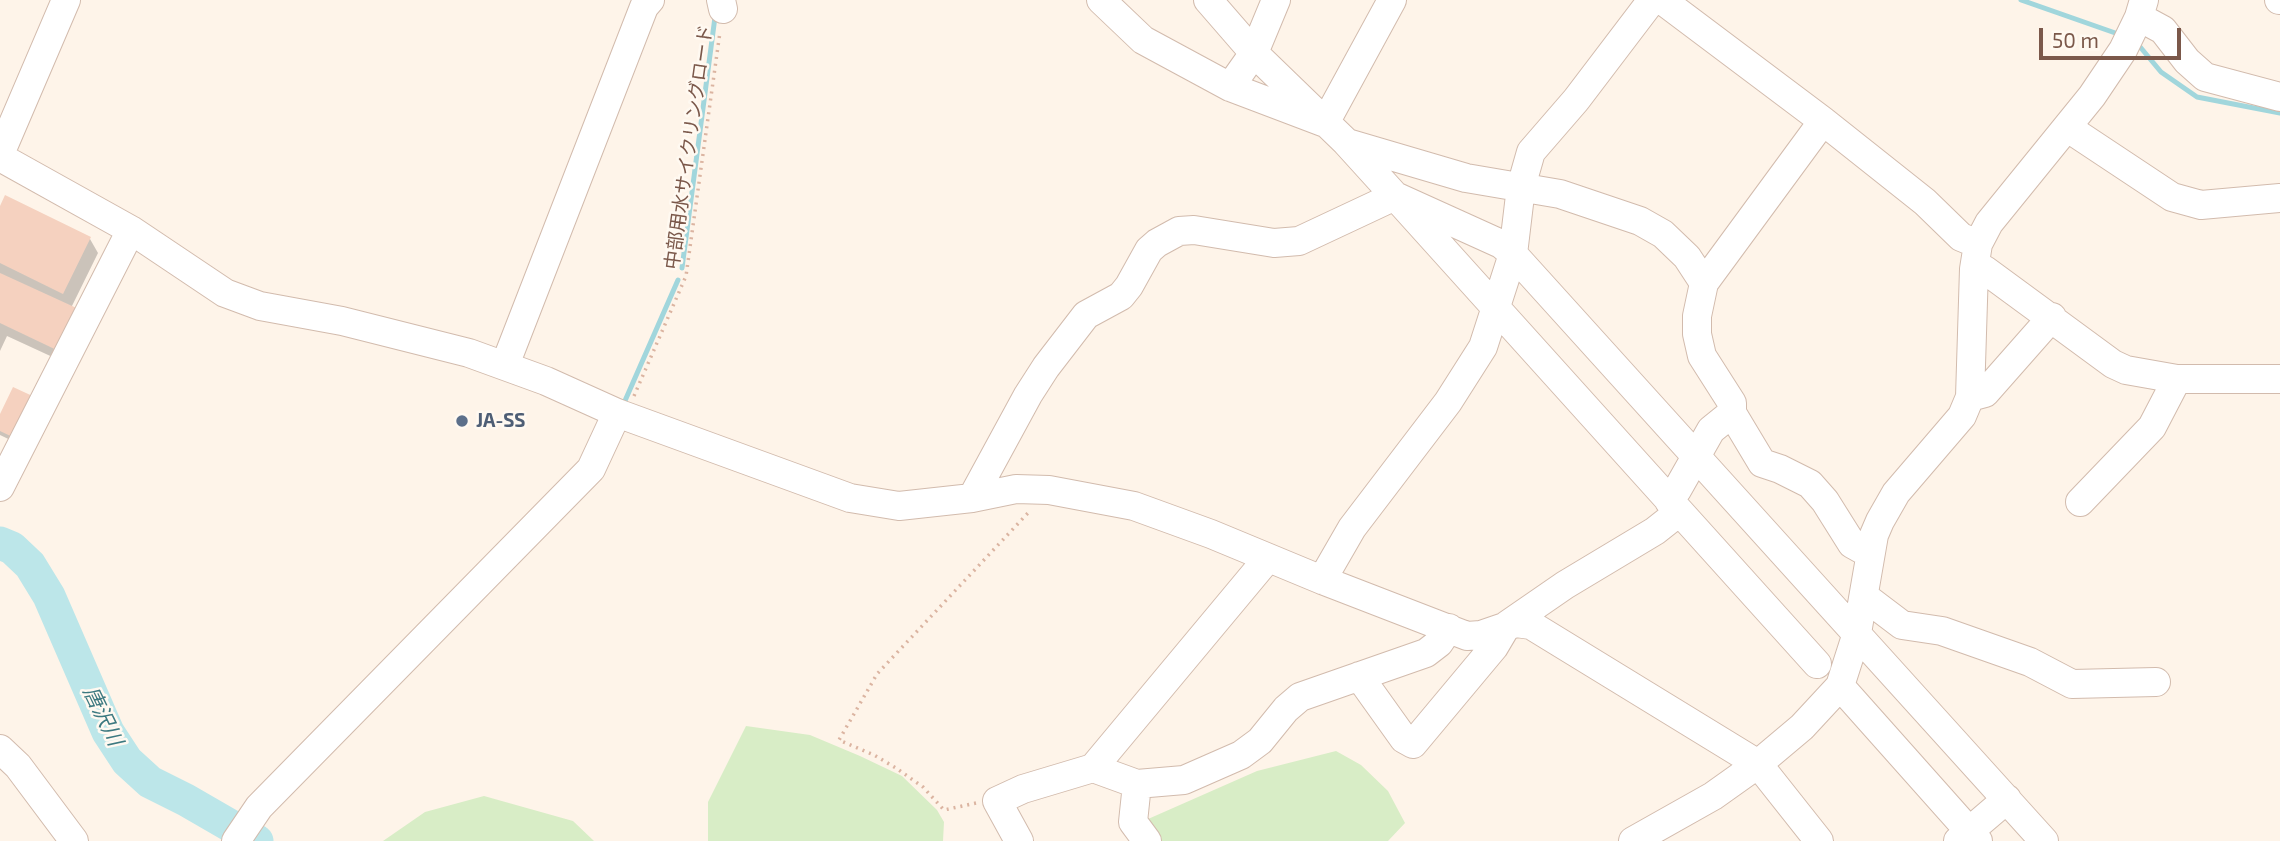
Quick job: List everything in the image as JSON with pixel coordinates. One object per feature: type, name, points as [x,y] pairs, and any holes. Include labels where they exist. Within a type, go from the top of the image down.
[{"type":"street","points":[[66,0],[0,156],[131,230],[225,293],[260,306],[342,321],[469,352],[567,390],[623,408],[850,498],[899,506],[972,498],[1016,489],[1049,490],[1134,506],[1467,636],[1480,635],[1516,623],[1531,625],[1758,764],[1819,841]]},
{"type":"street","points":[[1101,0],[1143,40],[1230,87],[1325,122]]},
{"type":"street","points":[[1208,0],[1254,53],[1346,142],[1817,664]]},
{"type":"street","points":[[1230,87],[1254,53],[1276,0]]},
{"type":"street","points":[[1325,122],[1392,0]]},
{"type":"street","points":[[1322,580],[1352,528],[1448,402],[1483,347],[1513,254],[1521,187],[1531,152],[1576,100],[1652,0]]},
{"type":"street","points":[[1662,0],[1824,121],[1925,202],[1961,237],[1985,270],[2113,364],[2126,370],[2177,379],[2280,379]]},
{"type":"street","points":[[505,365],[642,2]]},
{"type":"street","points":[[1633,841],[1713,796],[1758,764],[1802,727],[1840,686],[1857,633],[1874,535],[1888,504],[1962,416],[1970,397],[1976,257],[1989,223],[2068,128],[2123,50],[2141,9],[2164,30],[2187,61],[2204,77],[2280,97]]},
{"type":"street","points":[[1824,121],[1704,283],[1698,305],[1697,334],[1702,356],[1732,403],[1732,414],[1762,463],[1810,484],[1825,501],[1852,544],[1870,554]]},
{"type":"street","points":[[2068,128],[2172,197],[2202,205],[2280,198]]},
{"type":"street","points":[[1346,142],[1466,178],[1560,194],[1640,221],[1663,234],[1687,257],[1704,283]]},
{"type":"street","points":[[972,498],[1046,367],[1086,315],[1121,296],[1149,250],[1157,243],[1180,231],[1194,230],[1274,243],[1299,240],[1395,196],[1501,244],[1513,254],[2044,841]]},
{"type":"street","points":[[0,487],[131,230]]},
{"type":"street","points":[[1970,397],[1985,393],[2052,317]]},
{"type":"street","points":[[2080,502],[2152,427],[2177,379]]},
{"type":"street","points":[[243,831],[259,807],[591,469],[623,408]]},
{"type":"street","points":[[1359,676],[1404,739],[1413,744],[1494,647],[1507,625],[1565,585],[1655,531],[1674,506],[1677,490],[1711,430],[1732,414]]},
{"type":"street","points":[[1019,841],[997,802],[1023,789],[1093,768],[1268,558]]},
{"type":"street","points":[[1865,597],[1902,625],[1942,631],[2030,662],[2072,684],[2157,682]]},
{"type":"street","points":[[1093,768],[1137,784],[1184,780],[1241,755],[1260,741],[1286,709],[1300,697],[1426,653],[1439,643],[1449,628]]},
{"type":"street","points":[[1840,686],[1969,838],[2007,799]]},
{"type":"street","points":[[0,749],[18,766],[74,841]]},
{"type":"street","points":[[1137,784],[1133,822],[1147,841]]},
{"type":"path","name":"中部用水サイクリングロード","points":[[623,408],[686,276],[722,5]]},
{"type":"path","points":[[997,802],[974,803],[944,810],[922,787],[896,768],[839,740],[877,674],[1049,490]]},
{"type":"green space","points":[[746,726],[810,735],[902,776],[937,810],[944,822],[943,841],[708,841],[708,802]]},
{"type":"green space","points":[[1336,751],[1361,765],[1388,791],[1405,823],[1388,841],[1155,841],[1139,823],[1257,771]]},
{"type":"green space","points":[[484,796],[573,821],[594,841],[383,841],[425,812]]},
{"type":"building","points":[[5,195],[91,237],[63,294],[0,263],[0,206]]},
{"type":"building","points":[[0,273],[83,311],[63,353],[0,323]]},
{"type":"building","points":[[13,387],[39,399],[19,440],[0,431],[0,414]]},
{"type":"waterway","points":[[2021,0],[2121,35]]},
{"type":"waterway","points":[[682,268],[715,17]]},
{"type":"waterway","points":[[2136,42],[2161,72],[2197,97],[2280,113]]},
{"type":"waterway","points":[[624,403],[678,280]]},
{"type":"waterway","name":"唐沢川","points":[[0,543],[12,548],[30,565],[49,596],[108,732],[127,761],[150,782],[257,841]]},
{"type":"waterway","points":[[258,841],[265,830]]},
{"type":"place","name":"JA-SS","points":[[462,421]]}]
